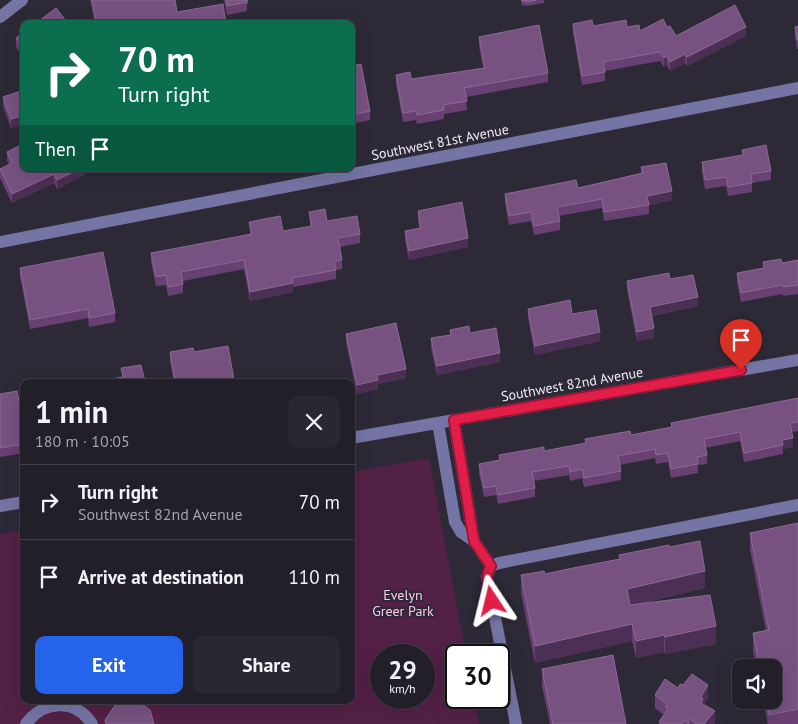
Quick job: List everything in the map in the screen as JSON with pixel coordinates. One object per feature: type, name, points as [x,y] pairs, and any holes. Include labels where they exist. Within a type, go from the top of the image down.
[{"type":"street","points":[[0,17],[22,0]]},
{"type":"street","name":"Southwest 81st Avenue","points":[[0,242],[798,88]]},
{"type":"street","name":"Southwest 82nd Avenue","points":[[355,437],[798,360]]},
{"type":"street","points":[[454,420],[474,541]]},
{"type":"street","points":[[438,423],[455,522],[461,532],[474,541],[491,566]]},
{"type":"street","points":[[0,506],[20,503]]},
{"type":"street","points":[[516,724],[488,583],[488,572],[491,566],[798,505]]},
{"type":"street","points":[[26,724],[35,713],[51,704]]},
{"type":"street","points":[[60,704],[77,709],[92,724]]},
{"type":"green space","name":"Evelyn Greer Park","points":[[429,458],[464,644],[445,644],[445,709],[476,709],[479,724],[0,724],[0,534],[20,531],[20,704],[355,704],[355,471]]},
{"type":"building","points":[[92,0],[175,0],[177,12],[223,4],[225,20],[96,20]]},
{"type":"building","points":[[226,0],[247,0],[247,2],[227,6]]},
{"type":"building","points":[[735,5],[746,27],[687,57],[685,54],[670,62],[667,56],[664,58],[660,52],[603,62],[605,72],[582,76],[573,24],[592,20],[593,26],[626,20],[627,27],[639,25],[640,31],[663,19],[667,27],[670,26],[676,36]]},
{"type":"building","points":[[56,8],[65,20],[40,20]]},
{"type":"building","points":[[539,25],[548,73],[464,88],[467,101],[443,105],[444,110],[417,115],[416,111],[403,113],[396,75],[410,72],[411,79],[485,68],[479,37]]},
{"type":"building","points":[[798,26],[798,40],[797,40],[795,27]]},
{"type":"building","points":[[20,35],[20,44],[16,38]]},
{"type":"building","points":[[361,64],[370,111],[355,114],[355,65]]},
{"type":"building","points":[[20,91],[20,116],[11,119],[3,97]]},
{"type":"building","points":[[766,145],[771,171],[751,174],[752,183],[728,187],[726,177],[705,180],[702,162],[743,155],[742,150]]},
{"type":"building","points":[[20,146],[20,172],[73,172],[57,180],[54,174],[12,194],[0,169],[12,163],[7,152]]},
{"type":"building","points":[[666,163],[672,191],[647,196],[649,205],[604,212],[602,199],[557,207],[560,221],[534,226],[531,212],[509,216],[505,194],[576,180],[578,188],[643,173],[641,167]]},
{"type":"building","points":[[462,202],[468,238],[409,251],[405,231],[421,228],[418,211]]},
{"type":"building","points":[[325,209],[327,221],[357,216],[360,234],[338,238],[342,260],[334,261],[336,270],[292,278],[293,283],[250,292],[244,260],[181,272],[183,284],[168,287],[166,275],[156,277],[151,253],[252,234],[249,222],[280,216],[283,231],[312,226],[309,212]]},
{"type":"building","points":[[103,252],[115,313],[89,318],[88,309],[30,320],[20,268]]},
{"type":"building","points":[[781,259],[782,263],[798,260],[798,285],[783,287],[782,285],[741,293],[737,273],[764,268],[763,262]]},
{"type":"building","points":[[669,273],[670,279],[693,275],[698,297],[650,307],[654,328],[637,332],[627,281]]},
{"type":"building","points":[[570,300],[572,314],[596,310],[600,332],[535,346],[528,309]]},
{"type":"building","points":[[396,323],[406,369],[377,375],[378,380],[357,385],[346,334]]},
{"type":"building","points":[[469,326],[470,333],[496,328],[500,353],[437,366],[431,338],[451,335],[450,330]]},
{"type":"building","points":[[228,346],[234,379],[174,379],[170,352],[193,348],[194,352]]},
{"type":"building","points":[[141,365],[144,379],[112,379],[123,377],[121,368]]},
{"type":"building","points":[[17,391],[20,408],[20,445],[0,448],[0,394]]},
{"type":"building","points":[[798,398],[798,422],[790,423],[793,438],[782,440],[783,445],[744,453],[740,432],[704,439],[707,455],[697,457],[698,464],[671,469],[668,453],[656,455],[655,449],[618,456],[621,471],[584,478],[582,469],[570,472],[569,466],[532,472],[535,488],[498,495],[496,486],[484,488],[479,464],[500,460],[499,455],[544,447],[544,451],[586,443],[585,439],[630,431],[631,435],[672,427],[671,423]]},
{"type":"building","points":[[798,523],[798,709],[769,715],[768,709],[782,709],[782,659],[758,659],[753,633],[769,630],[750,533]]},
{"type":"building","points":[[700,541],[705,571],[627,589],[630,605],[710,595],[716,626],[636,641],[632,624],[535,646],[521,575],[544,571],[545,574],[620,559],[619,555]]},
{"type":"building","points":[[613,655],[626,724],[553,724],[542,669]]},
{"type":"building","points":[[692,674],[708,685],[701,697],[703,699],[701,703],[715,711],[704,724],[697,724],[690,719],[688,723],[684,720],[682,724],[662,724],[659,722],[668,709],[665,707],[667,704],[655,695],[665,679],[678,688]]},
{"type":"building","points":[[116,704],[142,704],[150,710],[154,724],[106,724],[105,720]]},
{"type":"route","points":[[492,601],[487,577],[491,566],[474,541],[454,420],[741,370]]}]
